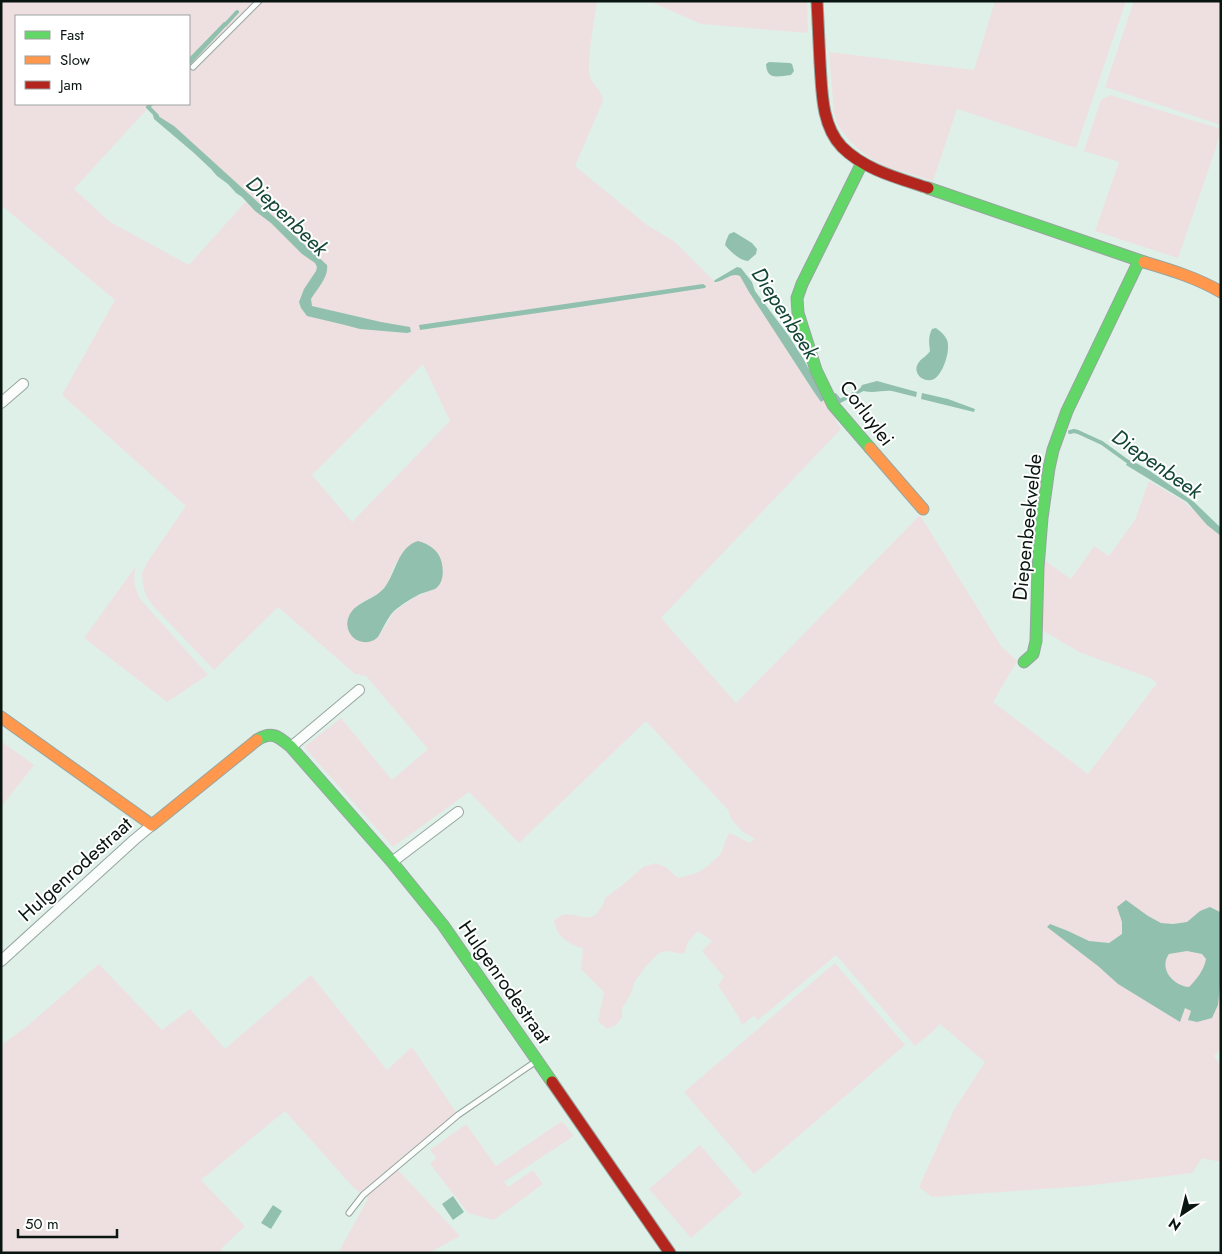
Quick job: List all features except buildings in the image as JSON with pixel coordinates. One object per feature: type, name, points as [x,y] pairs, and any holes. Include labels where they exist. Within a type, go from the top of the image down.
[{"type":"street","points":[[817,1],[822,90],[826,116],[838,142],[862,163],[880,172],[1193,278],[1221,292]]},
{"type":"street","name":"Corluylei","points":[[862,163],[802,284],[797,298],[798,313],[816,370],[833,405],[923,510]]},
{"type":"street","name":"Diepenbeekvelde","points":[[1024,662],[1033,654],[1036,640],[1038,568],[1042,518],[1052,450],[1067,411],[1139,261]]},
{"type":"street","points":[[1,403],[23,384]]},
{"type":"street","points":[[291,747],[359,690]]},
{"type":"street","name":"Hulgenrodestraat","points":[[1,717],[152,825]]},
{"type":"street","name":"Hulgenrodestraat","points":[[1,961],[152,825],[260,738],[274,734],[291,747],[392,862],[443,925],[670,1253]]},
{"type":"street","points":[[392,862],[458,812]]},
{"type":"lane","points":[[193,67],[259,1]]},
{"type":"lane","points":[[349,1213],[363,1195],[458,1115],[537,1060]]},
{"type":"shaded area","points":[[1,1],[597,1],[589,71],[590,77],[601,93],[603,101],[575,166],[647,225],[675,242],[716,283],[740,269],[841,429],[661,618],[736,703],[920,515],[1001,646],[1017,661],[993,702],[1088,774],[1157,683],[1150,678],[1079,652],[1042,630],[1044,560],[1071,579],[1094,546],[1109,556],[1135,520],[1149,481],[1183,501],[1221,533],[1221,1049],[1214,1056],[1221,1066],[1221,1162],[1202,1158],[1192,1173],[1085,1186],[932,1197],[919,1187],[954,1110],[985,1062],[940,1024],[915,1046],[836,955],[758,1020],[754,1016],[742,1025],[718,985],[724,977],[702,951],[712,941],[698,931],[688,942],[684,954],[666,951],[659,953],[647,965],[635,981],[630,996],[622,1008],[622,1017],[616,1025],[607,1029],[598,1021],[604,992],[581,969],[583,949],[564,939],[558,932],[554,921],[565,914],[585,917],[594,916],[602,907],[605,898],[643,867],[656,863],[667,868],[678,878],[684,877],[701,870],[720,855],[730,833],[750,843],[755,839],[743,832],[731,819],[729,811],[646,721],[519,843],[469,792],[393,847],[304,747],[341,718],[392,780],[428,749],[366,676],[355,674],[278,607],[214,670],[146,596],[142,573],[148,561],[186,506],[62,395],[115,300],[1,205]],"holes":[[[148,108],[248,199],[189,265],[110,222],[74,189]],[[423,364],[450,421],[352,522],[312,475]],[[413,543],[442,578],[438,587],[415,597],[394,612],[378,637],[355,608],[384,588],[396,563]]]},
{"type":"shaded area","points":[[649,1],[807,1],[808,33],[701,24]]},
{"type":"shaded area","points":[[995,1],[1126,1],[1076,148],[957,109],[933,181],[887,167],[870,158],[848,139],[838,125],[834,113],[829,52],[974,70]]},
{"type":"shaded area","points":[[1134,1],[1221,1],[1221,125],[1105,87]]},
{"type":"shaded area","points":[[224,22],[229,23],[190,65],[190,57]]},
{"type":"shaded area","points":[[769,62],[790,63],[794,71],[791,75],[771,75],[768,73],[766,64]]},
{"type":"shaded area","points":[[1110,95],[1221,129],[1178,258],[1095,231],[1119,162],[1084,151],[1101,100]]},
{"type":"shaded area","points":[[155,114],[174,126],[327,265],[326,274],[311,299],[312,306],[410,327],[411,332],[360,329],[307,316],[299,302],[304,289],[316,271],[315,263],[302,254],[271,223],[255,211],[194,153],[154,119],[153,115]]},
{"type":"shaded area","points":[[734,232],[752,243],[757,249],[756,254],[748,261],[738,257],[725,245],[729,234]]},
{"type":"shaded area","points":[[737,267],[741,268],[752,282],[755,291],[789,336],[804,360],[825,399],[821,402],[740,276],[733,275],[714,282]]},
{"type":"shaded area","points":[[703,284],[706,286],[705,288],[573,308],[420,330],[419,325]]},
{"type":"shaded area","points":[[936,328],[947,340],[948,350],[940,372],[934,379],[926,380],[919,376],[916,370],[920,361],[930,351],[930,335],[932,329]]},
{"type":"shaded area","points":[[877,381],[917,392],[916,397],[892,391],[871,392],[860,389],[862,385]]},
{"type":"shaded area","points":[[922,393],[948,399],[975,409],[974,412],[921,399]]},
{"type":"shaded area","points":[[1129,460],[1150,471],[1194,502],[1221,528],[1221,536],[1207,525],[1187,502],[1126,465]]},
{"type":"shaded area","points":[[418,541],[432,548],[440,556],[443,572],[442,580],[435,589],[422,593],[394,611],[378,637],[366,642],[360,642],[355,639],[348,629],[347,623],[352,611],[385,587],[402,554],[411,544]]},
{"type":"shaded area","points":[[136,566],[135,584],[141,600],[208,675],[167,702],[84,638]]},
{"type":"shaded area","points":[[1,741],[34,765],[1,807]]},
{"type":"shaded area","points":[[1126,900],[1161,923],[1173,924],[1187,922],[1200,911],[1210,907],[1220,912],[1221,976],[1218,1005],[1212,1018],[1197,1022],[1188,1020],[1191,1011],[1185,1008],[1180,1022],[1118,984],[1098,966],[1047,927],[1050,924],[1089,941],[1109,943],[1122,934],[1122,922],[1117,907]],"holes":[[[1187,951],[1202,954],[1206,959],[1204,967],[1189,987],[1177,983],[1167,972],[1165,963],[1169,954]]]},
{"type":"shaded area","points":[[835,963],[905,1045],[754,1174],[684,1092]]},
{"type":"shaded area","points":[[99,964],[162,1030],[190,1009],[225,1049],[311,975],[387,1070],[412,1047],[458,1115],[396,1168],[460,1236],[429,1253],[338,1253],[368,1199],[353,1187],[285,1111],[201,1180],[245,1226],[221,1249],[224,1253],[1,1253],[1,1045],[26,1027]]},
{"type":"shaded area","points":[[562,1121],[574,1136],[504,1182],[508,1187],[533,1170],[543,1184],[494,1220],[468,1213],[430,1164],[436,1158],[430,1150],[466,1124],[496,1166]]},
{"type":"shaded area","points":[[700,1145],[742,1194],[691,1238],[649,1189]]},
{"type":"shaded area","points":[[453,1196],[464,1212],[453,1220],[442,1204]]},
{"type":"shaded area","points":[[273,1205],[282,1211],[271,1229],[261,1223]]},
{"type":"waterway","name":"Diepenbeek","points":[[225,25],[237,12]]},
{"type":"waterway","name":"Diepenbeek","points":[[150,105],[148,107],[157,116]]},
{"type":"waterway","name":"Diepenbeek","points":[[835,395],[840,401],[863,389]]},
{"type":"waterway","name":"Diepenbeek","points":[[1070,432],[1078,432],[1102,443],[1131,464]]},
{"type":"traffic: fast","points":[[862,163],[802,284],[797,298],[798,313],[816,370],[833,405],[870,448]]},
{"type":"traffic: fast","points":[[928,188],[1144,262]]},
{"type":"traffic: fast","points":[[1024,662],[1033,654],[1036,641],[1038,568],[1042,518],[1053,450],[1067,411],[1139,261]]},
{"type":"traffic: fast","points":[[257,740],[271,735],[279,738],[291,747],[392,862],[443,925],[552,1082]]},
{"type":"traffic: slow","points":[[1144,262],[1193,278],[1221,292]]},
{"type":"traffic: slow","points":[[870,448],[923,509]]},
{"type":"traffic: slow","points":[[1,717],[152,825],[257,740]]},
{"type":"traffic: jam","points":[[817,1],[822,96],[826,118],[835,138],[842,147],[861,162],[894,177],[928,188]]},
{"type":"traffic: jam","points":[[552,1082],[670,1253]]}]
